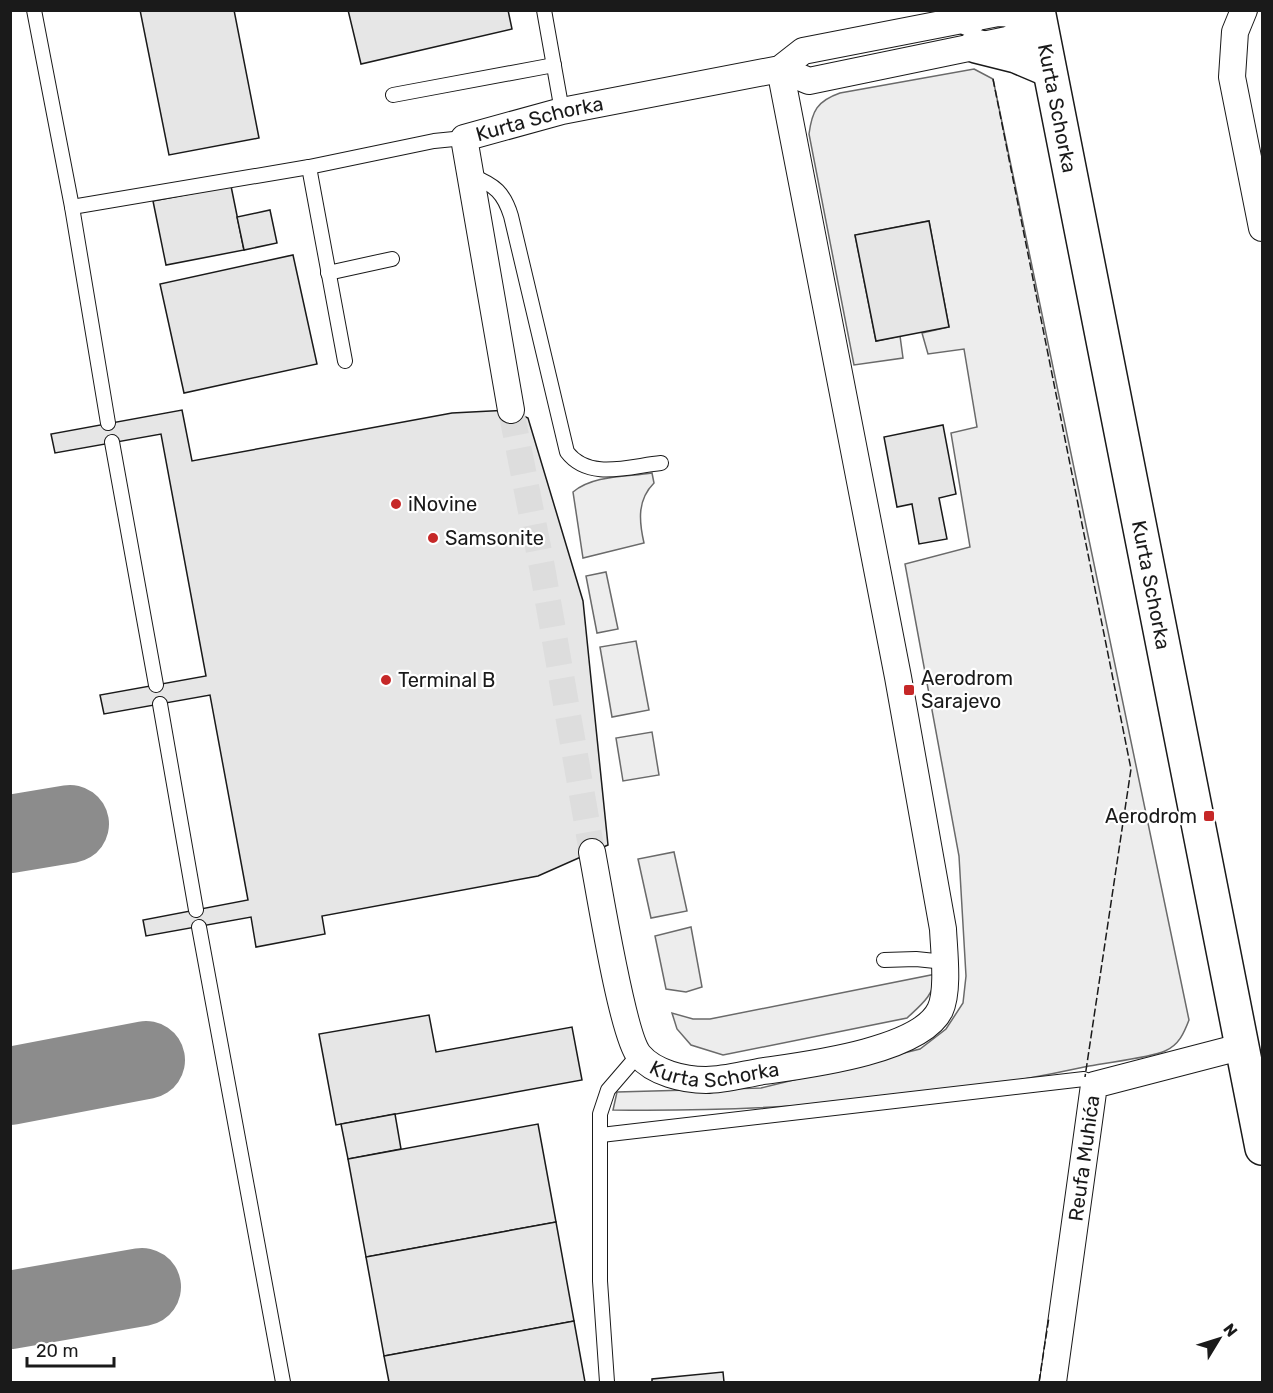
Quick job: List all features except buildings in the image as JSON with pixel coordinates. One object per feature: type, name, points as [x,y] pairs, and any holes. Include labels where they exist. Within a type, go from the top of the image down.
[{"type":"main road","name":"Kurta Schorka","points":[[1038,16],[1244,1046],[1257,1082],[1263,1148]]},
{"type":"main road","points":[[973,25],[1016,56],[1049,70]]},
{"type":"street","points":[[1244,10],[1235,32],[1232,77],[1263,228]]},
{"type":"street","points":[[780,69],[809,81],[1008,13],[1038,16]]},
{"type":"street","name":"Kurta Schorka","points":[[511,410],[464,138],[562,111],[780,69],[898,677],[942,929],[945,962],[940,1010],[924,1028],[889,1046],[823,1062],[705,1080],[660,1071],[639,1054],[627,1023],[592,852]]},
{"type":"street","name":"Reufa Muhića","points":[[1053,1383],[1094,1085],[1244,1046]]},
{"type":"lane","points":[[34,10],[72,207],[108,423]]},
{"type":"lane","points":[[544,10],[562,111]]},
{"type":"lane","points":[[393,96],[554,65]]},
{"type":"lane","points":[[72,207],[309,167],[434,141],[464,138]]},
{"type":"lane","points":[[309,167],[345,361]]},
{"type":"lane","points":[[472,176],[493,184],[505,198],[512,216],[567,452],[581,466],[595,470],[661,463]]},
{"type":"lane","points":[[328,273],[392,259]]},
{"type":"lane","points":[[111,442],[156,685]]},
{"type":"lane","points":[[160,704],[196,910]]},
{"type":"lane","points":[[199,927],[283,1383]]},
{"type":"lane","points":[[884,960],[916,959],[945,962]]},
{"type":"lane","points":[[607,1383],[600,1281],[600,1114],[608,1090],[639,1054]]},
{"type":"lane","points":[[601,1135],[1084,1079],[1094,1085]]},
{"type":"shaded area","points":[[974,69],[993,79],[1189,1020],[1177,1042],[1158,1053],[972,1088],[852,1102],[792,1106],[613,1110],[617,1092],[761,1088],[920,1049],[946,1029],[963,1003],[966,976],[959,856],[905,564],[970,547],[951,433],[977,427],[964,349],[928,354],[922,333],[949,327],[929,221],[855,235],[876,341],[900,336],[903,358],[854,365],[809,134],[817,108],[832,96]]},
{"type":"shaded area","points":[[652,473],[654,483],[645,496],[641,511],[644,543],[583,558],[573,492],[590,482]]},
{"type":"shaded area","points":[[606,572],[618,629],[597,633],[586,576]]},
{"type":"shaded area","points":[[636,641],[649,710],[612,717],[600,647]]},
{"type":"shaded area","points":[[652,732],[659,775],[623,781],[616,738]]},
{"type":"shaded area","points":[[674,852],[687,911],[651,918],[638,859]]},
{"type":"shaded area","points":[[691,927],[702,987],[686,992],[666,989],[655,936]]},
{"type":"shaded area","points":[[936,974],[930,993],[907,1018],[723,1055],[691,1045],[677,1029],[672,1013],[693,1019],[710,1019]]},
{"type":"taxiway","points":[[10,834],[70,824]]},
{"type":"taxiway","points":[[10,1086],[146,1060]]},
{"type":"taxiway","points":[[10,1310],[142,1287]]},
{"type":"tunnel","points":[[511,410],[542,567],[592,852]]},
{"type":"fence","points":[[993,79],[1131,769],[1085,1077]]},
{"type":"fence","points":[[1039,1382],[1049,1317]]},
{"type":"place","name":"iNovine","points":[[396,504]]},
{"type":"place","name":"Samsonite","points":[[433,538]]},
{"type":"place","name":"Terminal B","points":[[386,680]]},
{"type":"place","name":"Aerodrom Sarajevo","points":[[909,690]]},
{"type":"place","name":"Aerodrom","points":[[1209,816]]}]
